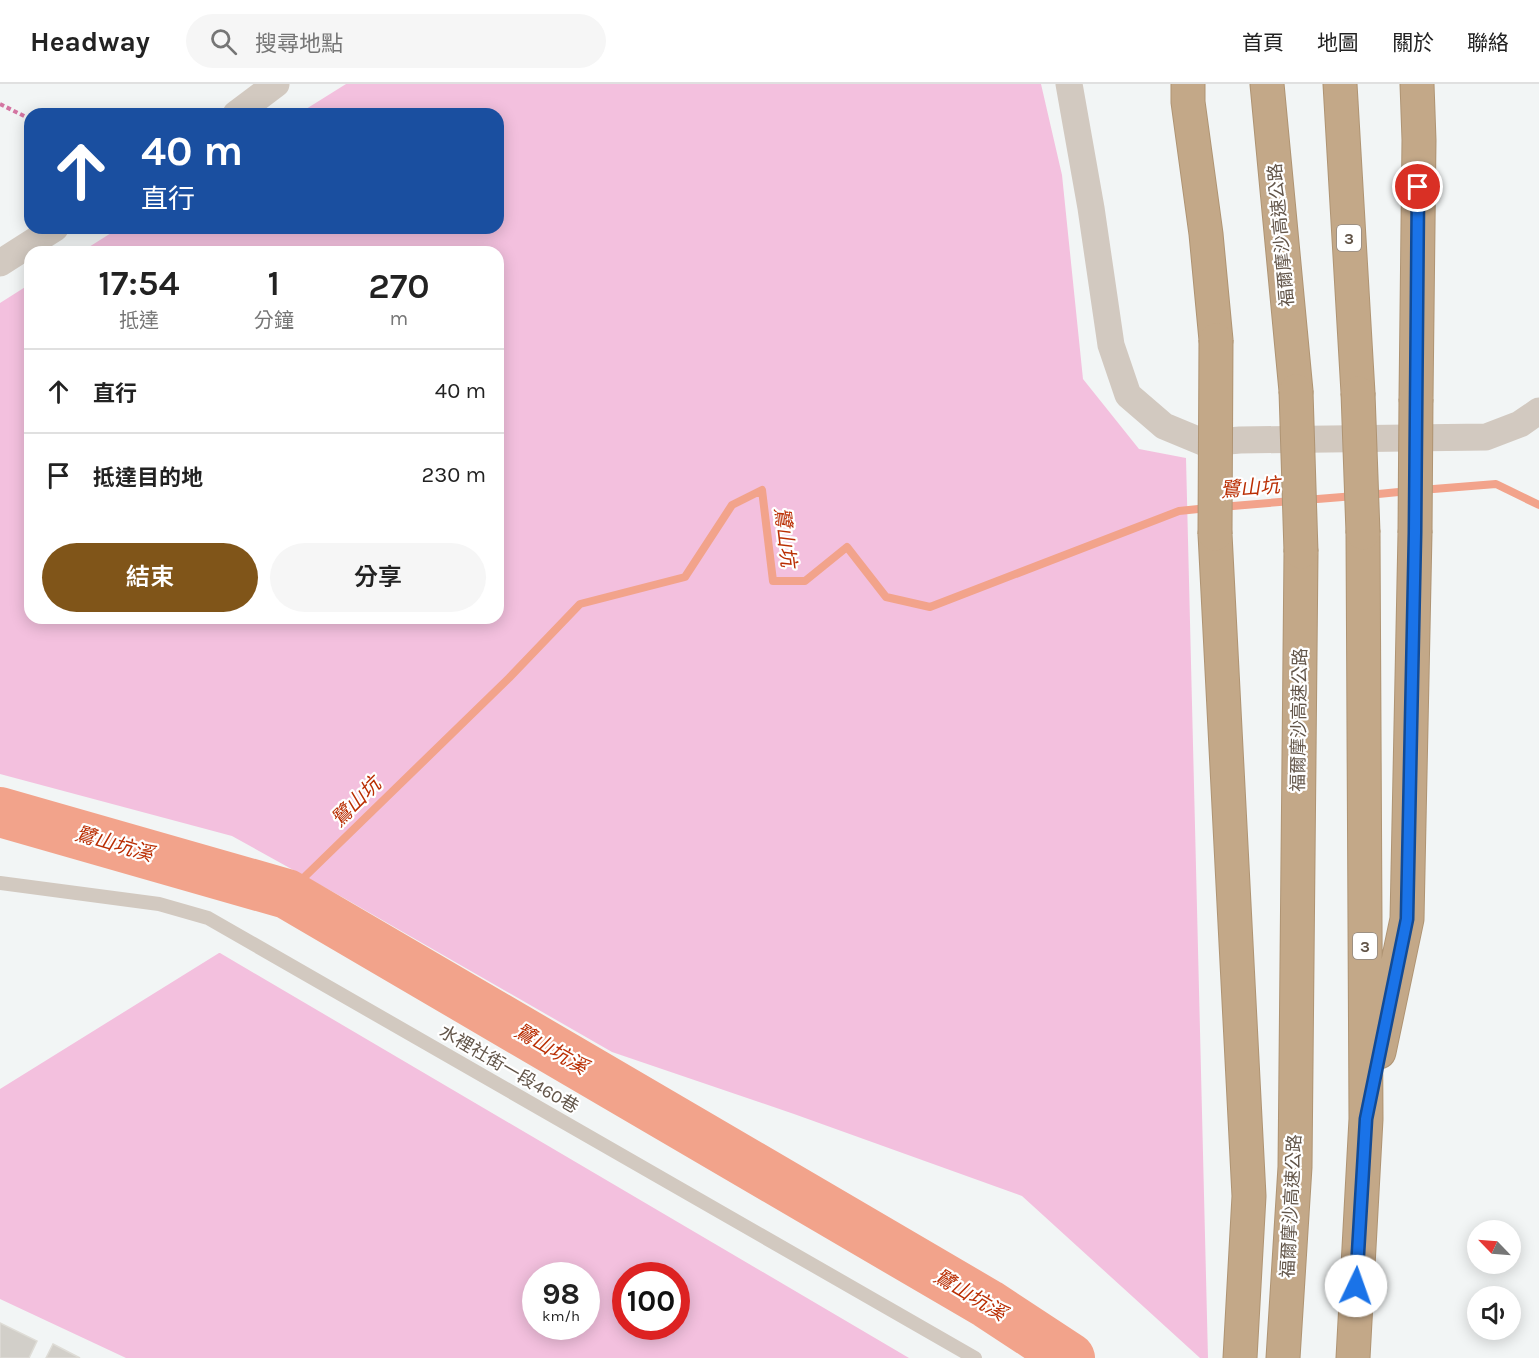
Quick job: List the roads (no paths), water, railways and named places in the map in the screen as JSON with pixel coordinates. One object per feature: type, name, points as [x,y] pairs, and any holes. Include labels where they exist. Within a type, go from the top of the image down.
[{"type":"highway","points":[[1188,84],[1188,102],[1206,234],[1216,340],[1215,534],[1249,1196],[1240,1358]]},
{"type":"highway","name":"福爾摩沙高速公路","points":[[1267,84],[1296,391],[1301,552],[1295,1167],[1283,1358]]},
{"type":"highway","name":"3","points":[[1340,84],[1358,393],[1363,533],[1366,1119],[1353,1358]]},
{"type":"highway","points":[[1366,1119],[1407,919],[1415,533],[1419,141],[1417,84]]},
{"type":"highway","points":[[1419,141],[1429,84]]},
{"type":"street","points":[[244,108],[276,84]]},
{"type":"street","points":[[1069,84],[1091,208],[1111,345],[1128,395],[1164,426],[1205,443],[1240,440],[1486,436],[1520,424],[1539,411]]},
{"type":"street","points":[[27,246],[46,234]]},
{"type":"street","points":[[0,263],[24,248]]},
{"type":"lane","name":"水裡社街一段460巷","points":[[0,883],[159,904],[208,918],[975,1358]]},
{"type":"waterway","name":"鷺山坑","points":[[1421,490],[1496,484],[1539,505]]},
{"type":"waterway","name":"鷺山坑","points":[[287,894],[509,678],[580,604],[685,577],[732,505],[762,490],[773,581],[805,581],[847,547],[886,597],[930,607],[1179,511],[1208,508]]},
{"type":"waterway","name":"鷺山坑","points":[[1368,495],[1409,491]]},
{"type":"waterway","name":"鷺山坑","points":[[1305,500],[1355,496]]},
{"type":"waterway","name":"鷺山坑","points":[[1221,507],[1292,501]]},
{"type":"waterway","name":"鷺山坑溪","points":[[0,812],[287,894],[988,1304],[1070,1358]]}]
